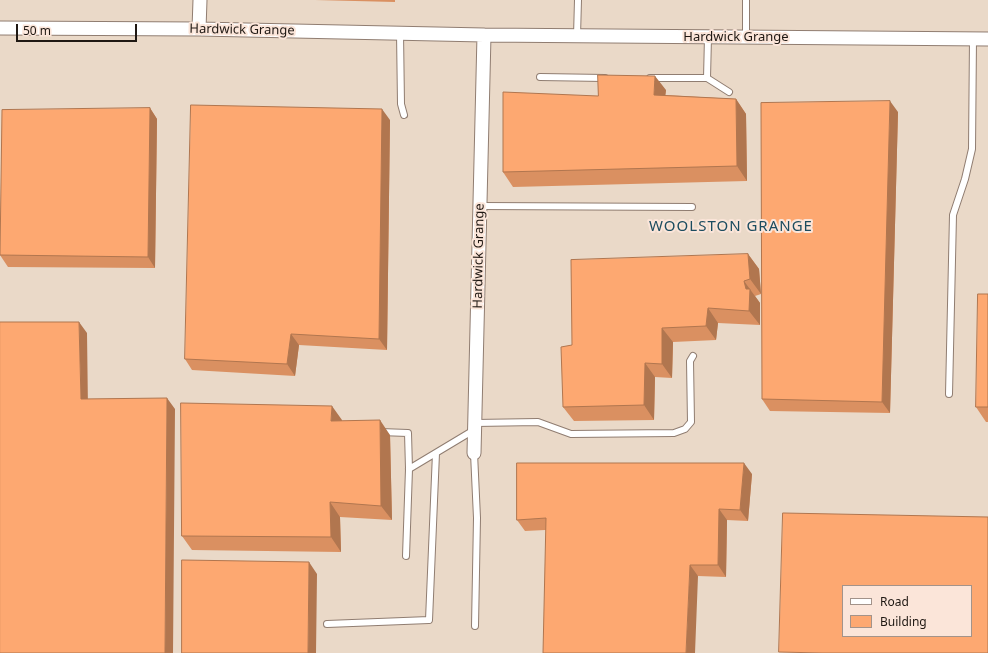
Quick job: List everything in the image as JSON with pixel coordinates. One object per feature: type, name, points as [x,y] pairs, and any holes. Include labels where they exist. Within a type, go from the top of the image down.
[{"type":"street","points":[[199,29],[200,0]]},
{"type":"street","name":"Hardwick Grange","points":[[0,28],[199,29],[484,35],[988,39]]},
{"type":"street","name":"Hardwick Grange","points":[[474,453],[484,35]]},
{"type":"lane","points":[[577,36],[578,0]]},
{"type":"lane","points":[[746,0],[746,37]]},
{"type":"lane","points":[[400,33],[401,104],[404,116]]},
{"type":"lane","points":[[707,78],[708,37]]},
{"type":"lane","points":[[949,394],[953,215],[965,179],[972,149],[973,39]]},
{"type":"lane","points":[[540,77],[611,78]]},
{"type":"lane","points":[[643,78],[707,78],[729,92]]},
{"type":"lane","points":[[480,206],[692,207]]},
{"type":"lane","points":[[409,469],[436,453],[475,426],[538,422],[571,434],[674,433],[685,429],[691,422],[690,361],[693,356]]},
{"type":"lane","points":[[372,432],[408,433],[409,469],[406,556]]},
{"type":"lane","points":[[327,624],[429,620],[436,453]]},
{"type":"lane","points":[[474,453],[477,511],[475,626]]},
{"type":"shaded area","points":[[0,0],[988,0],[988,653],[0,653]]},
{"type":"building","points":[[598,75],[655,76],[654,95],[736,99],[737,166],[503,172],[503,92],[598,96]]},
{"type":"building","points":[[890,101],[882,402],[762,399],[761,103]]},
{"type":"building","points":[[191,105],[382,109],[379,339],[291,334],[287,364],[185,359]]},
{"type":"building","points":[[150,108],[148,257],[0,255],[2,110]]},
{"type":"building","points":[[748,254],[750,279],[744,281],[746,289],[750,289],[749,311],[708,308],[706,326],[662,328],[662,364],[645,363],[644,405],[563,407],[561,347],[572,345],[571,260]]},
{"type":"building","points":[[978,294],[988,294],[988,407],[976,407]]},
{"type":"building","points":[[0,322],[79,322],[81,399],[167,398],[165,653],[0,653]]},
{"type":"building","points":[[181,403],[332,406],[331,421],[380,420],[381,506],[330,502],[331,537],[182,536]]},
{"type":"building","points":[[517,463],[744,463],[740,510],[719,509],[718,565],[690,565],[686,653],[543,653],[546,518],[517,520]]},
{"type":"building","points":[[783,513],[988,517],[988,653],[779,652]]},
{"type":"building","points":[[182,560],[309,562],[308,653],[182,653]]},
{"type":"district","name":"WOOLSTON GRANGE","points":[[731,227]]}]
